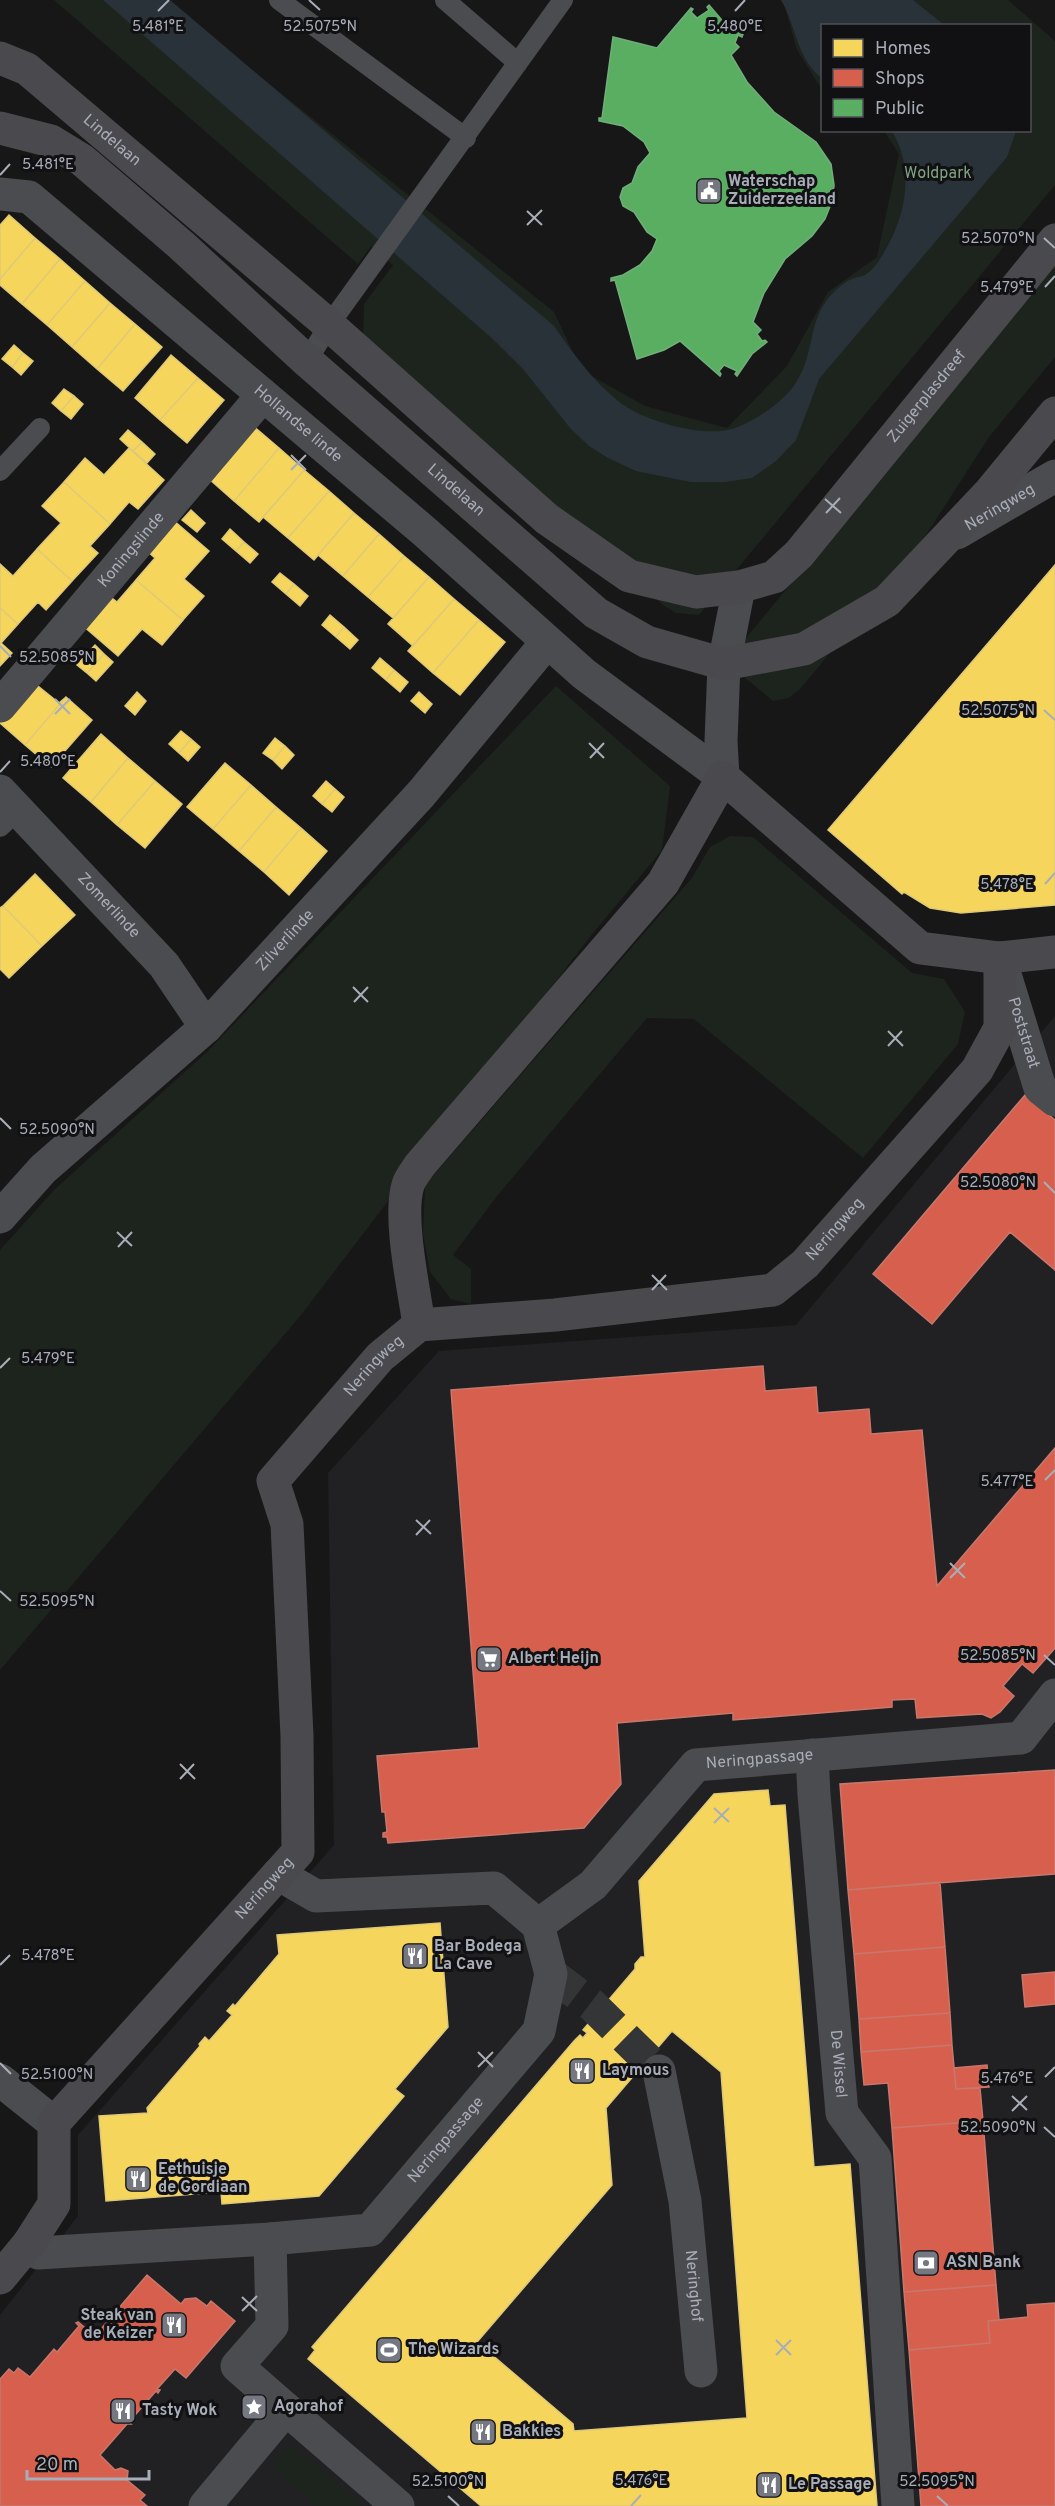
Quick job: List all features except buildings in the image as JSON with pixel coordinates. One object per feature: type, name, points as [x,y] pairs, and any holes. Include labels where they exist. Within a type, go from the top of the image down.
[{"type":"street","name":"Lindelaan","points":[[0,58],[27,69],[329,325],[547,519],[629,576],[696,592],[739,587],[774,577],[799,554]]},
{"type":"street","name":"Lindelaan","points":[[0,128],[51,141],[82,160],[181,245],[307,361],[596,613],[647,642],[724,664],[804,649],[887,601],[945,540]]},
{"type":"street","name":"Hollandse linde","points":[[0,194],[29,197],[425,532],[584,674],[723,777]]},
{"type":"street","name":"Zuigerplasdreef","points":[[799,554],[1055,240]]},
{"type":"street","name":"Koningslinde","points":[[0,706],[262,395]]},
{"type":"street","points":[[945,540],[990,492],[1055,413]]},
{"type":"street","name":"Neringweg","points":[[945,540],[1055,476]]},
{"type":"street","points":[[419,1325],[409,1262],[404,1205],[408,1183],[420,1165],[663,883],[723,777],[721,741],[724,664],[739,587]]},
{"type":"street","name":"Zilverlinde","points":[[0,1217],[43,1169],[206,1027],[421,794],[547,642]]},
{"type":"street","points":[[723,777],[920,948],[1000,958],[1055,952]]},
{"type":"street","name":"Zomerlinde","points":[[6,809],[164,965],[206,1027]]},
{"type":"street","name":"Neringweg","points":[[54,2123],[298,1851],[298,1777],[287,1524],[273,1481],[380,1357],[419,1325],[555,1315],[773,1290],[806,1264],[977,1070],[999,1028],[1000,958]]},
{"type":"street","name":"Poststraat","points":[[1000,958],[1040,1088],[1055,1100]]},
{"type":"street","name":"Neringpassage","points":[[29,2243],[38,2253],[270,2239],[370,2230],[539,2031],[551,1974],[538,1925],[593,1885],[696,1765],[1021,1737],[1050,1709]]},
{"type":"street","name":"De Wissel","points":[[812,1755],[842,2113],[875,2158],[898,2506]]},
{"type":"street","points":[[279,1874],[316,1896],[494,1888],[538,1925]]},
{"type":"street","name":"Neringhof","points":[[659,2071],[685,2201],[701,2371]]},
{"type":"street","points":[[0,2080],[54,2123],[54,2204],[29,2243],[0,2278]]},
{"type":"street","points":[[270,2239],[272,2326],[237,2366],[398,2506]]},
{"type":"street","points":[[205,2506],[286,2409]]},
{"type":"lane","points":[[279,0],[466,138]]},
{"type":"lane","points":[[445,0],[519,63]]},
{"type":"lane","points":[[307,361],[329,325],[466,138],[563,0]]},
{"type":"lane","points":[[0,471],[40,428]]},
{"type":"shaded area","name":"Woldpark","points":[[103,0],[170,0],[554,326],[591,375],[618,401],[642,415],[691,430],[722,431],[735,428],[759,416],[781,400],[800,376],[816,322],[827,300],[845,283],[865,275],[878,262],[894,233],[905,189],[903,160],[892,132],[1016,132],[1007,157],[819,379],[796,440],[776,461],[752,478],[725,482],[691,482],[636,471],[608,458],[589,446],[571,429],[523,369],[494,340]]},
{"type":"shaded area","points":[[781,0],[913,0],[943,24],[821,24],[821,77],[807,62]]},
{"type":"shaded area","points":[[1055,1016],[1055,2506],[0,2506],[0,2315],[78,2216],[78,2135],[334,1845],[328,1473],[439,1351],[796,1325]]},
{"type":"green space","points":[[54,0],[165,0],[554,312],[581,370],[645,406],[727,428],[787,366],[828,292],[877,257],[899,154],[885,132],[1031,132],[1031,24],[821,24],[821,88],[797,50],[783,0],[1008,0],[1055,41],[1055,185],[699,615],[676,613],[663,605],[363,339],[364,304],[393,265],[371,246],[358,264]]},
{"type":"green space","points":[[1055,265],[1055,357],[989,437],[919,546],[800,689],[789,698],[773,701],[726,662]]},
{"type":"green space","points":[[556,686],[670,786],[662,850],[589,938],[301,1315],[0,1670],[0,1250],[55,1189],[208,1051]]},
{"type":"green space","points":[[730,836],[753,837],[912,973],[944,979],[965,1012],[958,1044],[863,1158],[694,1019],[647,1018],[497,1196],[453,1255],[471,1269],[471,1304],[451,1299],[430,1272],[423,1234],[425,1185],[692,878],[710,847]]},
{"type":"green space","points":[[287,2447],[297,2449],[362,2506],[317,2506],[274,2469],[274,2458]]},
{"type":"tunnel","points":[[551,1974],[592,2005],[659,2071]]},
{"type":"place","name":"Waterschap Zuiderzeeland","points":[[709,191]]},
{"type":"place","name":"Albert Heijn","points":[[489,1659]]},
{"type":"place","name":"Bar Bodega La Cave","points":[[415,1956]]},
{"type":"place","name":"Laymous","points":[[582,2071]]},
{"type":"place","name":"Eethuisje de Gordiaan","points":[[138,2179]]},
{"type":"place","name":"ASN Bank","points":[[926,2263]]},
{"type":"place","name":"Steak van de Keizer","points":[[174,2325]]},
{"type":"place","name":"The Wizards","points":[[389,2350]]},
{"type":"place","name":"Agorahof","points":[[254,2407]]},
{"type":"place","name":"Tasty Wok","points":[[123,2411]]},
{"type":"place","name":"Bakkies","points":[[483,2432]]},
{"type":"place","name":"Le Passage","points":[[769,2485]]}]
